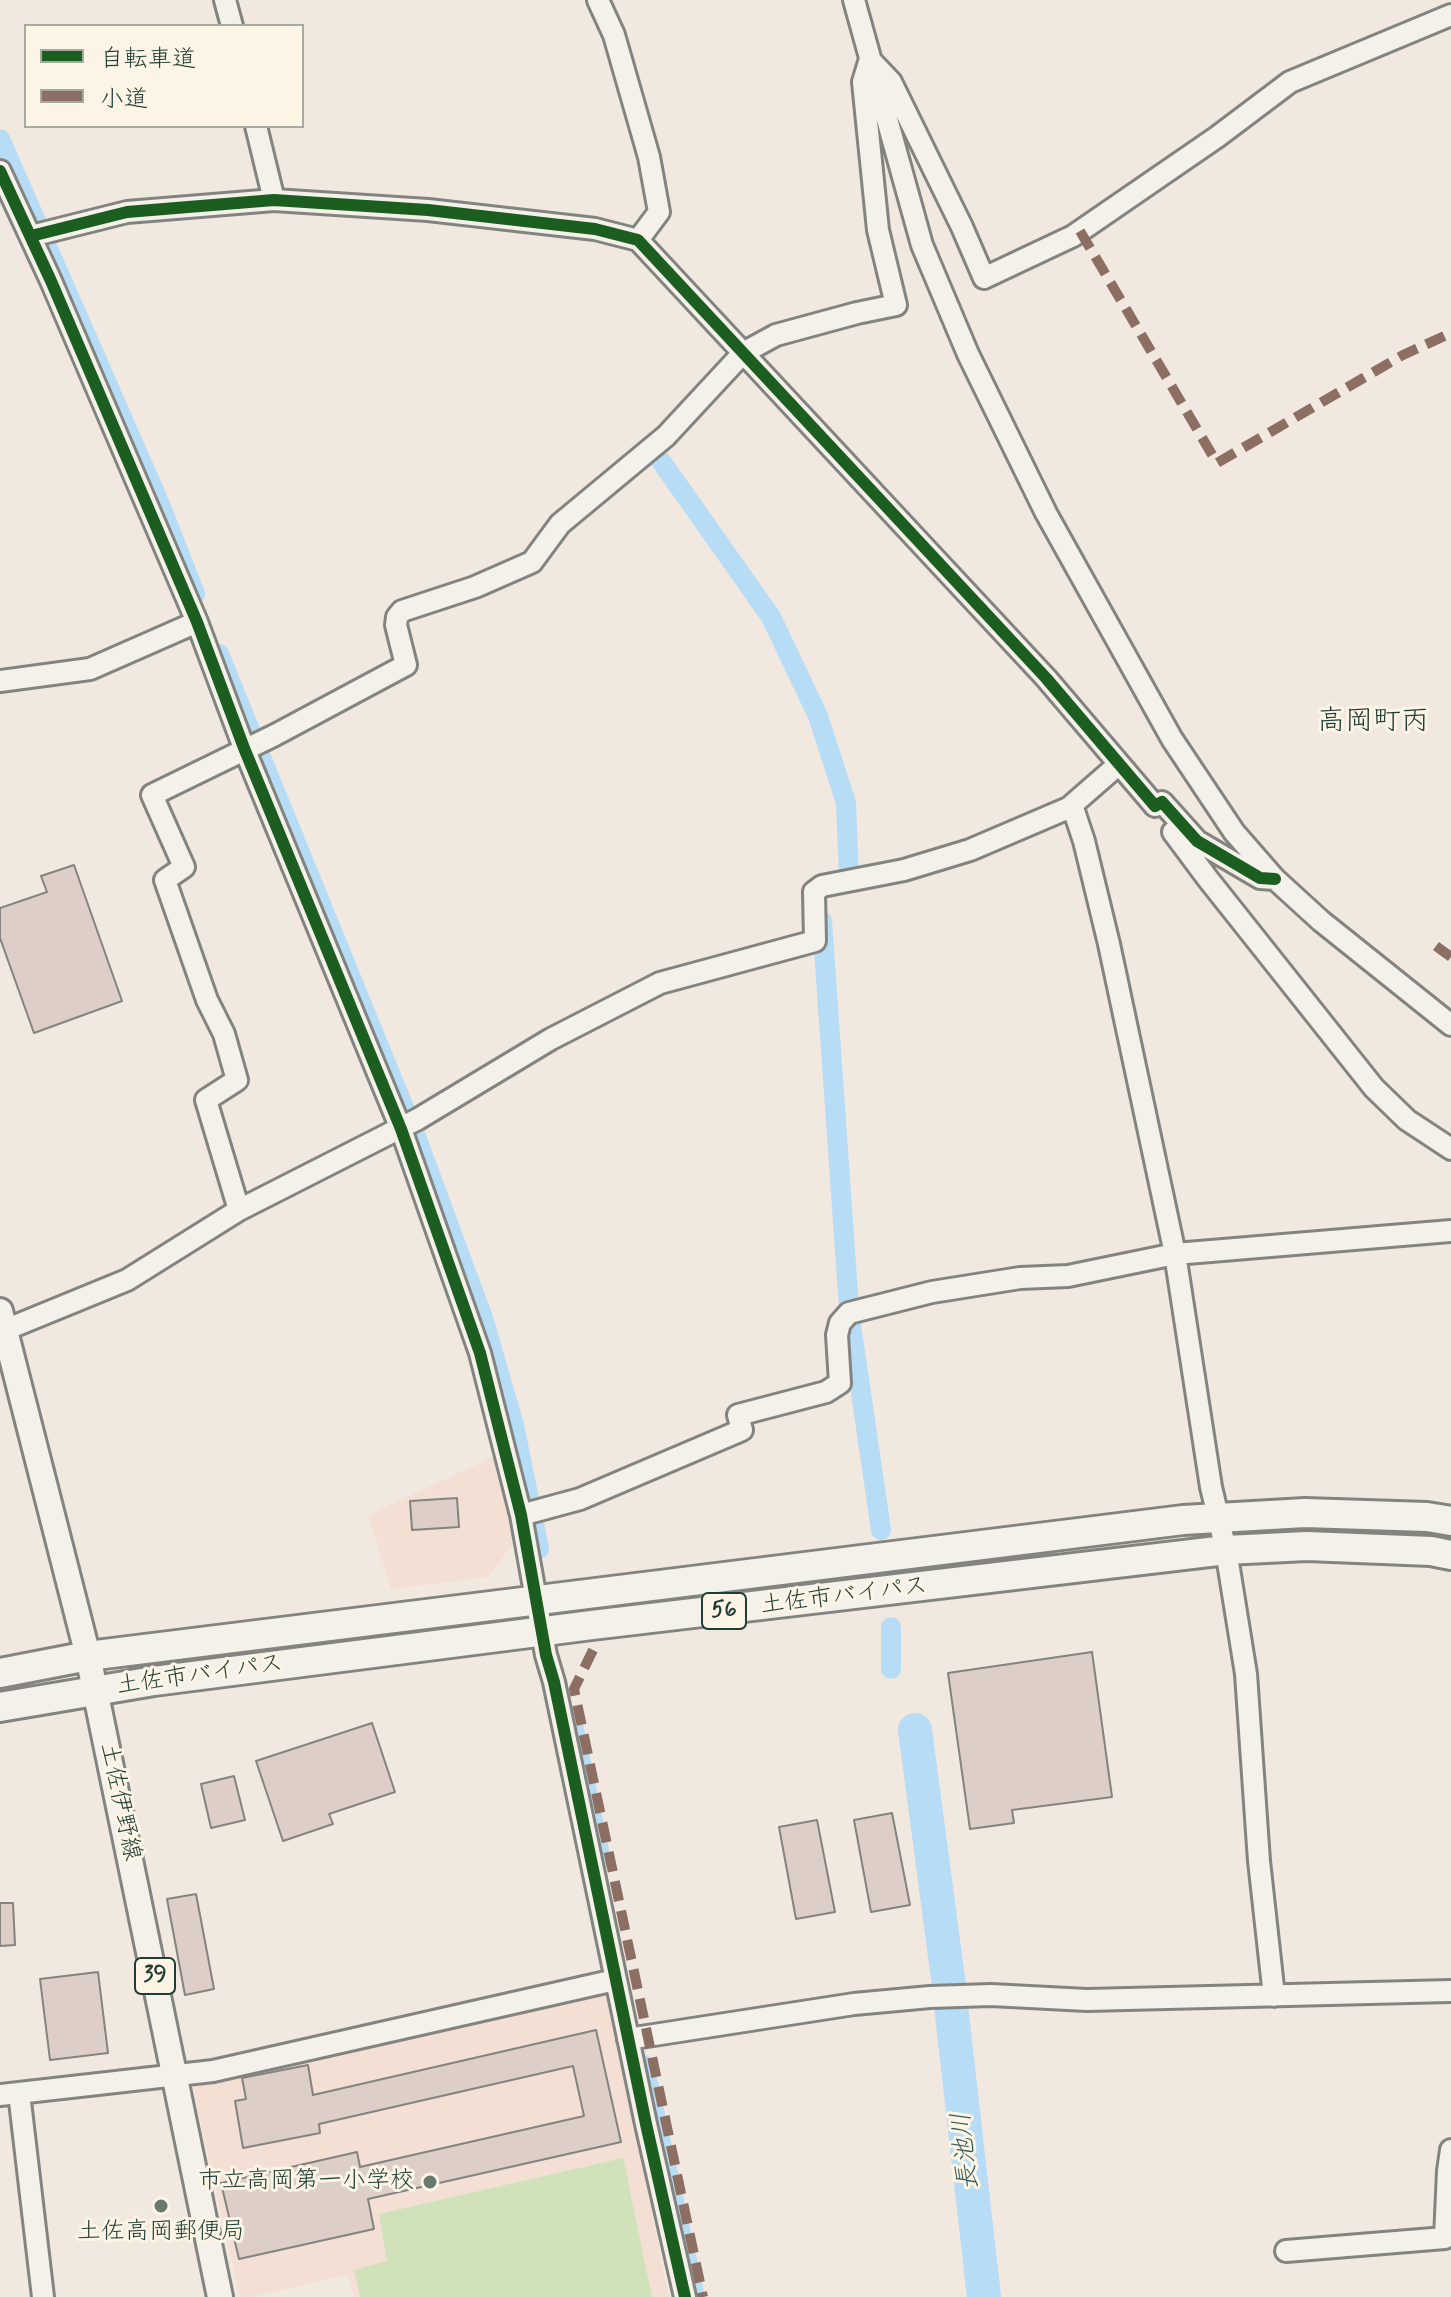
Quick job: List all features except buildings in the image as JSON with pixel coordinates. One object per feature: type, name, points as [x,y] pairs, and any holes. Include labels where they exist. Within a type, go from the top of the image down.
[{"type":"highway","name":"土佐市バイパス","points":[[0,1673],[88,1656],[1167,1522],[1305,1513],[1427,1517],[1451,1521]]},
{"type":"highway","name":"土佐市バイパス","points":[[0,1707],[96,1690],[542,1632],[1226,1550],[1307,1546],[1431,1551],[1451,1555]]},
{"type":"main road","name":"土佐伊野線","points":[[2,1324],[96,1690],[220,2297]]},
{"type":"street","points":[[225,0],[231,24]]},
{"type":"street","points":[[598,0],[614,35],[649,157],[659,212],[638,240]]},
{"type":"street","points":[[854,0],[922,245],[968,354],[1039,500],[1172,739],[1234,832],[1275,879],[1321,921],[1451,1025]]},
{"type":"street","points":[[870,59],[891,82],[984,278],[1073,236],[1217,137],[1290,82],[1451,15]]},
{"type":"street","points":[[239,1210],[206,1100],[237,1080],[224,1034],[207,1000],[165,880],[184,867],[152,795],[406,665],[396,625],[402,611],[475,587],[532,562],[560,524],[666,436],[743,353],[776,335],[896,305],[876,215],[863,82],[870,59]]},
{"type":"street","points":[[256,128],[274,200]]},
{"type":"street","points":[[0,171],[40,233],[197,622],[251,745],[407,1125],[530,1512],[536,1602],[685,2297]]},
{"type":"street","points":[[40,233],[127,212],[274,200],[428,210],[595,229],[638,240],[1036,667],[1155,806],[1208,879],[1374,1088],[1407,1120],[1451,1149]]},
{"type":"street","points":[[0,681],[90,669],[197,622]]},
{"type":"street","points":[[2,1324],[127,1280],[239,1210],[407,1125],[551,1039],[660,983],[815,941],[814,892],[822,886],[904,870],[970,850],[1073,806],[1119,764]]},
{"type":"street","points":[[1155,806],[1162,802],[1197,841],[1260,878],[1275,879]]},
{"type":"street","points":[[1073,806],[1109,944],[1175,1254],[1217,1518],[1226,1550],[1246,1674],[1259,1861],[1274,1996]]},
{"type":"street","points":[[530,1512],[580,1499],[742,1430],[738,1415],[826,1392],[840,1383],[837,1335],[840,1323],[849,1313],[932,1292],[1020,1278],[1068,1276],[1175,1254],[1451,1231]]},
{"type":"street","points":[[43,2297],[10,2094],[213,2071],[615,1980]]},
{"type":"street","points":[[628,2039],[854,2004],[930,1997],[991,1995],[1087,2000],[1451,1991]]},
{"type":"street","points":[[1286,2251],[1445,2238],[1451,2150]]},
{"type":"shaded area","points":[[496,1456],[515,1541],[488,1577],[391,1589],[368,1515]]},
{"type":"shaded area","name":"市立高岡第一小学校","points":[[600,1990],[607,1994],[669,2297],[354,2297],[348,2274],[240,2297],[193,2089],[200,2083]]},
{"type":"green space","points":[[623,2158],[652,2297],[360,2297],[354,2270],[387,2261],[379,2214]]},
{"type":"waterway","points":[[0,139],[159,502],[195,594]]},
{"type":"waterway","points":[[661,461],[771,617],[818,716],[846,803],[849,877]]},
{"type":"waterway","points":[[219,654],[418,1142],[483,1318],[514,1425],[539,1549]]},
{"type":"waterway","points":[[822,921],[849,1308]]},
{"type":"waterway","points":[[850,1318],[881,1530]]},
{"type":"waterway","points":[[891,1627],[891,1669]]},
{"type":"waterway","points":[[571,1715],[601,1860]]},
{"type":"waterway","name":"長池川","points":[[915,1730],[949,1986]]},
{"type":"waterway","name":"長池川","points":[[951,2006],[984,2297]]},
{"type":"waterway","points":[[644,2065],[695,2297]]},
{"type":"marked path","points":[[1080,231],[1217,463],[1403,355],[1451,333]]},
{"type":"marked path","points":[[1436,946],[1451,957]]},
{"type":"marked path","points":[[593,1650],[574,1689],[703,2297]]},
{"type":"cycle path","points":[[0,171],[51,281],[197,622],[244,748],[401,1129],[480,1353],[521,1515],[546,1655],[685,2297]]},
{"type":"cycle path","points":[[31,236],[127,212],[274,200],[428,210],[595,229],[638,240],[1046,678],[1155,806],[1162,802],[1197,841],[1260,878],[1275,879]]},
{"type":"place","name":"市立高岡第一小学校","points":[[430,2182]]},
{"type":"place","name":"土佐高岡郵便局","points":[[161,2206]]},
{"type":"district","name":"高岡町丙","points":[[1373,723]]}]
